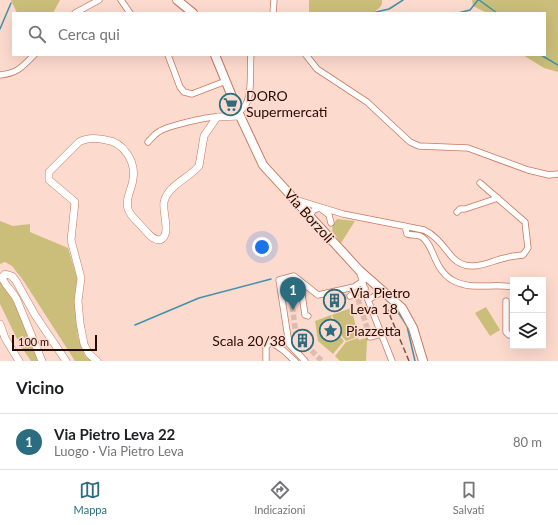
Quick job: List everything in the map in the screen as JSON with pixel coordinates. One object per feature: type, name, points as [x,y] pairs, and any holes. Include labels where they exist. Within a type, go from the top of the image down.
[{"type":"main road","points":[[177,0],[192,12]]},
{"type":"main road","name":"Via Borzoli","points":[[215,56],[239,114],[263,165],[359,270],[398,305],[408,318],[415,334],[423,361]]},
{"type":"street","points":[[77,12],[99,0]]},
{"type":"street","points":[[121,0],[129,12]]},
{"type":"street","points":[[273,12],[274,0]]},
{"type":"street","points":[[0,75],[10,74],[20,70],[33,56]]},
{"type":"street","points":[[168,56],[180,87],[184,92],[192,94],[226,81]]},
{"type":"street","points":[[148,142],[157,133],[164,129],[209,117],[239,114],[245,108],[248,101],[251,56]]},
{"type":"street","points":[[307,56],[317,69],[367,102],[410,142],[420,146],[468,148],[528,170],[558,174]]},
{"type":"street","points":[[97,361],[89,354],[84,344],[80,323],[78,302],[81,278],[71,240],[74,202],[49,180],[49,172],[82,140],[111,140],[121,145],[127,153],[133,172],[133,178],[127,200],[129,211],[153,238],[160,240],[164,238],[166,234],[163,210],[166,197],[176,184],[199,166],[204,136],[217,117]]},
{"type":"street","points":[[293,199],[302,200],[320,208],[343,214],[418,228],[431,234],[453,258],[464,265],[481,266],[504,258],[524,255],[528,248],[525,222],[480,182]]},
{"type":"street","points":[[457,212],[460,209],[465,209],[498,198]]},
{"type":"street","points":[[309,216],[314,210],[320,208]]},
{"type":"street","points":[[320,208],[329,215],[330,223]]},
{"type":"street","points":[[324,232],[330,223],[343,214]]},
{"type":"street","points":[[405,226],[407,234],[416,235],[424,239],[440,270],[450,279],[469,286],[510,287]]},
{"type":"street","points":[[359,270],[368,300],[392,361]]},
{"type":"street","points":[[42,361],[14,295],[4,282],[2,277],[5,274],[12,276],[16,281],[35,315],[66,361]]},
{"type":"street","points":[[305,361],[288,344],[278,283],[280,279],[294,276],[318,295],[354,287],[363,281]]},
{"type":"street","points":[[289,281],[299,280]]},
{"type":"street","points":[[299,280],[305,315],[308,316]]},
{"type":"street","points":[[355,296],[365,288]]},
{"type":"street","points":[[368,300],[383,291]]},
{"type":"street","points":[[506,301],[505,331],[507,335],[510,335]]},
{"type":"street","points":[[0,324],[5,338],[19,361]]},
{"type":"street","points":[[370,336],[381,334]]},
{"type":"street","points":[[266,361],[266,346],[271,342],[295,361]]},
{"type":"shaded area","points":[[11,0],[60,0],[54,12],[17,12]]},
{"type":"shaded area","points":[[309,0],[382,0],[382,5],[373,12],[309,12]]},
{"type":"shaded area","points":[[472,0],[558,0],[558,72],[544,68],[525,56],[546,56],[546,12],[485,12],[473,6]]},
{"type":"shaded area","points":[[337,219],[355,221],[341,243],[332,231],[333,224]]},
{"type":"shaded area","points":[[0,221],[13,226],[30,224],[30,232],[68,248],[77,278],[76,303],[78,337],[85,356],[92,361],[75,361],[23,280],[12,266],[5,262],[0,264]]},
{"type":"shaded area","points":[[0,279],[17,307],[39,361],[31,361],[20,345],[0,304]]},
{"type":"shaded area","points":[[486,307],[500,330],[490,336],[475,313]]},
{"type":"shaded area","points":[[351,308],[360,336],[346,341],[340,334],[342,331],[341,325],[335,322],[332,315]]},
{"type":"shaded area","points":[[331,315],[333,324],[325,327],[324,335],[330,338],[338,334],[344,341],[333,354],[318,341],[315,321]]},
{"type":"shaded area","points":[[370,337],[367,341],[366,361],[340,361],[335,356],[346,342],[358,338],[359,340]]},
{"type":"waterway","points":[[376,12],[389,9],[403,0]]},
{"type":"waterway","points":[[462,12],[470,10],[478,0]]},
{"type":"waterway","points":[[479,0],[496,12]]},
{"type":"waterway","points":[[0,29],[11,3]]},
{"type":"waterway","points":[[543,56],[558,65]]},
{"type":"waterway","points":[[135,325],[199,298],[271,279]]},
{"type":"waterway","points":[[394,306],[407,326],[415,361]]},
{"type":"tunnel","points":[[289,281],[296,335],[322,361]]},
{"type":"tunnel","points":[[333,300],[350,296]]},
{"type":"tunnel","points":[[358,299],[370,337]]},
{"type":"railway","points":[[386,306],[409,361]]},
{"type":"place","name":"DORO Supermercati","points":[[230,104]]},
{"type":"place","name":"Via Pietro Leva 18","points":[[334,301]]},
{"type":"place","name":"Via Pietro Leva 22","points":[[293,310]]},
{"type":"place","name":"Piazzetta","points":[[331,331]]},
{"type":"place","name":"Scala 20/38","points":[[302,341]]}]
